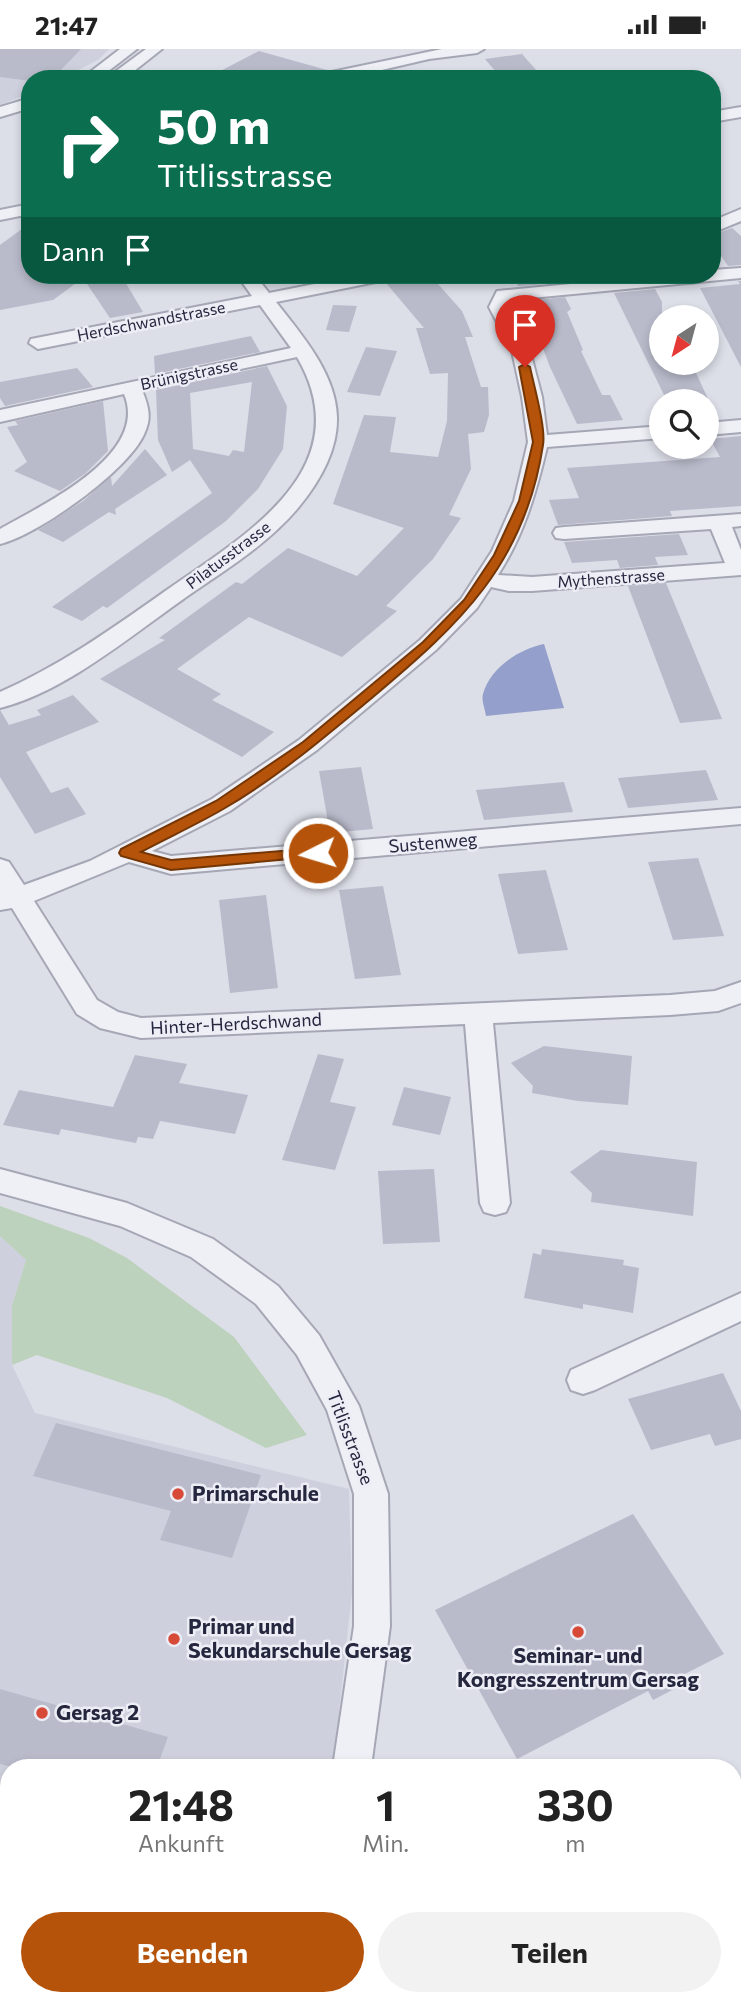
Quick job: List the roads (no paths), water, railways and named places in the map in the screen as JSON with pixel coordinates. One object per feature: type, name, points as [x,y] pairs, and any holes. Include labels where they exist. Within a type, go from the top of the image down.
[{"type":"street","points":[[101,70],[130,49]]},
{"type":"street","points":[[126,70],[155,49]]},
{"type":"street","points":[[362,70],[429,55],[477,49]]},
{"type":"street","points":[[721,106],[741,104]]},
{"type":"street","points":[[0,113],[21,108]]},
{"type":"street","points":[[721,115],[741,112]]},
{"type":"street","points":[[0,215],[21,211]]},
{"type":"street","points":[[721,224],[741,214]]},
{"type":"street","points":[[721,275],[741,273]]},
{"type":"street","points":[[252,284],[263,299]]},
{"type":"street","name":"Herdschwandstrasse","points":[[38,343],[340,284]]},
{"type":"street","points":[[0,868],[8,899],[99,867],[221,805],[308,745],[428,645],[469,603],[500,555],[524,501],[538,442],[532,397],[521,351],[498,307],[503,295],[608,284]]},
{"type":"street","name":"Pilatusstrasse","points":[[0,701],[37,686],[92,652],[223,561],[264,530],[287,507],[309,477],[317,459],[327,418],[317,378],[263,299]]},
{"type":"street","name":"Brünigstrasse","points":[[0,538],[80,489],[115,463],[135,435],[140,411],[131,387],[301,351]]},
{"type":"street","points":[[0,416],[131,387]]},
{"type":"street","points":[[719,428],[741,426]]},
{"type":"street","points":[[538,442],[649,433]]},
{"type":"street","name":"Mythenstrasse","points":[[486,579],[509,584],[532,584],[739,568],[730,521],[564,533]]},
{"type":"street","name":"Sustenweg","points":[[127,853],[171,865],[741,816]]},
{"type":"street","name":"Hinter-Herdschwand","points":[[8,899],[88,1007],[110,1021],[141,1028],[670,1005],[718,1001],[741,992]]},
{"type":"street","points":[[478,1012],[495,1203]]},
{"type":"street","name":"Titlisstrasse","points":[[0,1181],[127,1215],[202,1248],[267,1294],[308,1345],[342,1406],[371,1494],[372,1626],[353,1759]]},
{"type":"street","points":[[583,1380],[741,1306]]},
{"type":"water","points":[[544,644],[564,708],[486,716],[483,696],[492,676],[516,655]]},
{"type":"place","name":"Primarschule","points":[[178,1494]]},
{"type":"place","name":"Seminar- und Kongresszentrum Gersag","points":[[578,1632]]},
{"type":"place","name":"Primar und Sekundarschule Gersag","points":[[174,1639]]},
{"type":"place","name":"Gersag 2","points":[[42,1713]]}]
